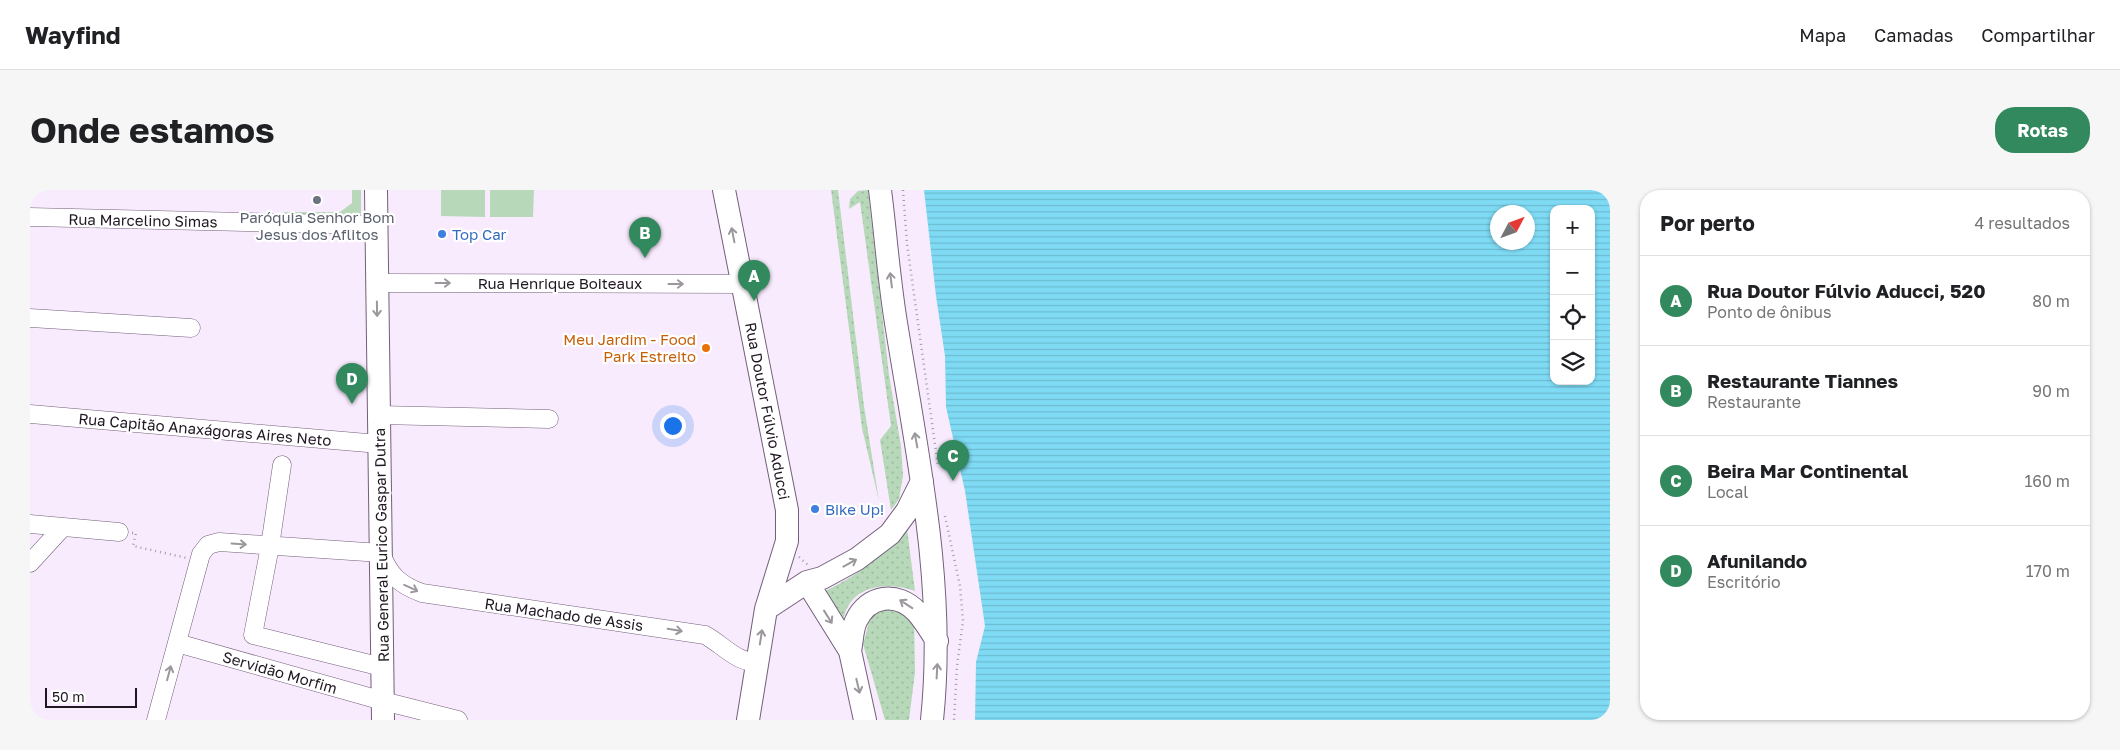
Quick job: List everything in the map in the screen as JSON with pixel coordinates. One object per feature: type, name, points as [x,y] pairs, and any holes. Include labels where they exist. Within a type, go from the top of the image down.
[{"type":"main road","name":"Rua General Eurico Gaspar Dutra","points":[[376,190],[383,711]]},
{"type":"main road","name":"Rua Doutor Fúlvio Aducci","points":[[724,190],[787,510],[786,541],[766,609],[748,720]]},
{"type":"main road","points":[[880,190],[896,326],[932,553],[937,641],[937,672],[932,720]]},
{"type":"main road","points":[[766,609],[807,582],[822,578],[857,559],[890,534],[907,511],[922,481]]},
{"type":"main road","points":[[807,582],[850,652],[865,720]]},
{"type":"main road","points":[[850,652],[855,622],[866,607],[879,599],[902,600],[916,612],[937,641]]},
{"type":"street","name":"Rua Marcelino Simas","points":[[30,217],[376,226]]},
{"type":"street","name":"Rua Henrique Boiteaux","points":[[377,283],[743,284]]},
{"type":"street","points":[[30,318],[191,328]]},
{"type":"street","name":"Rua Capitão Anaxágoras Aires Neto","points":[[30,414],[379,444]]},
{"type":"street","points":[[379,415],[549,419]]},
{"type":"street","points":[[282,465],[270,546],[253,635],[382,667]]},
{"type":"street","points":[[30,524],[119,532]]},
{"type":"street","points":[[30,563],[63,527]]},
{"type":"street","points":[[156,720],[201,554],[208,544],[219,542],[381,553]]},
{"type":"street","name":"Rua Machado de Assis","points":[[381,553],[392,576],[407,587],[422,593],[705,635],[719,642],[741,660],[757,661]]},
{"type":"street","name":"Servidão Morfim","points":[[177,643],[383,711],[458,720]]},
{"type":"path","points":[[119,532],[136,533],[133,546],[190,558]]},
{"type":"green space","points":[[352,190],[361,190],[361,220],[284,220],[284,212],[340,212],[352,203]]},
{"type":"green space","points":[[441,190],[485,190],[485,217],[441,216]]},
{"type":"green space","points":[[490,190],[534,190],[533,217],[490,217]]},
{"type":"green space","points":[[831,190],[838,190],[864,406],[879,501],[862,428]]},
{"type":"green space","points":[[868,190],[889,375],[901,446],[903,476],[899,499],[891,510],[880,440],[891,426],[860,202],[849,209],[850,199],[858,191]]},
{"type":"green space","points":[[906,521],[915,591],[892,586],[870,589],[852,601],[846,610],[843,623],[825,591],[851,577],[871,562]]},
{"type":"green space","points":[[885,603],[914,615],[915,672],[909,720],[885,720],[863,644],[870,619]]},
{"type":"water","points":[[924,190],[1610,190],[1610,720],[975,720],[976,662],[985,626],[965,491],[946,407],[945,356]]},
{"type":"place","name":"Paróquia Senhor Bom Jesus dos Aflitos","points":[[317,200]]},
{"type":"place","name":"Top Car","points":[[442,234]]},
{"type":"place","name":"Restaurante Tiannes","points":[[645,258]]},
{"type":"place","name":"Rua Doutor Fúlvio Aducci, 520","points":[[754,301]]},
{"type":"place","name":"Meu Jardim - Food Park Estreito","points":[[706,348]]},
{"type":"place","name":"Afunilando","points":[[352,404]]},
{"type":"place","name":"Beira Mar Continental","points":[[953,481]]},
{"type":"place","name":"Bike Up!","points":[[815,509]]}]
